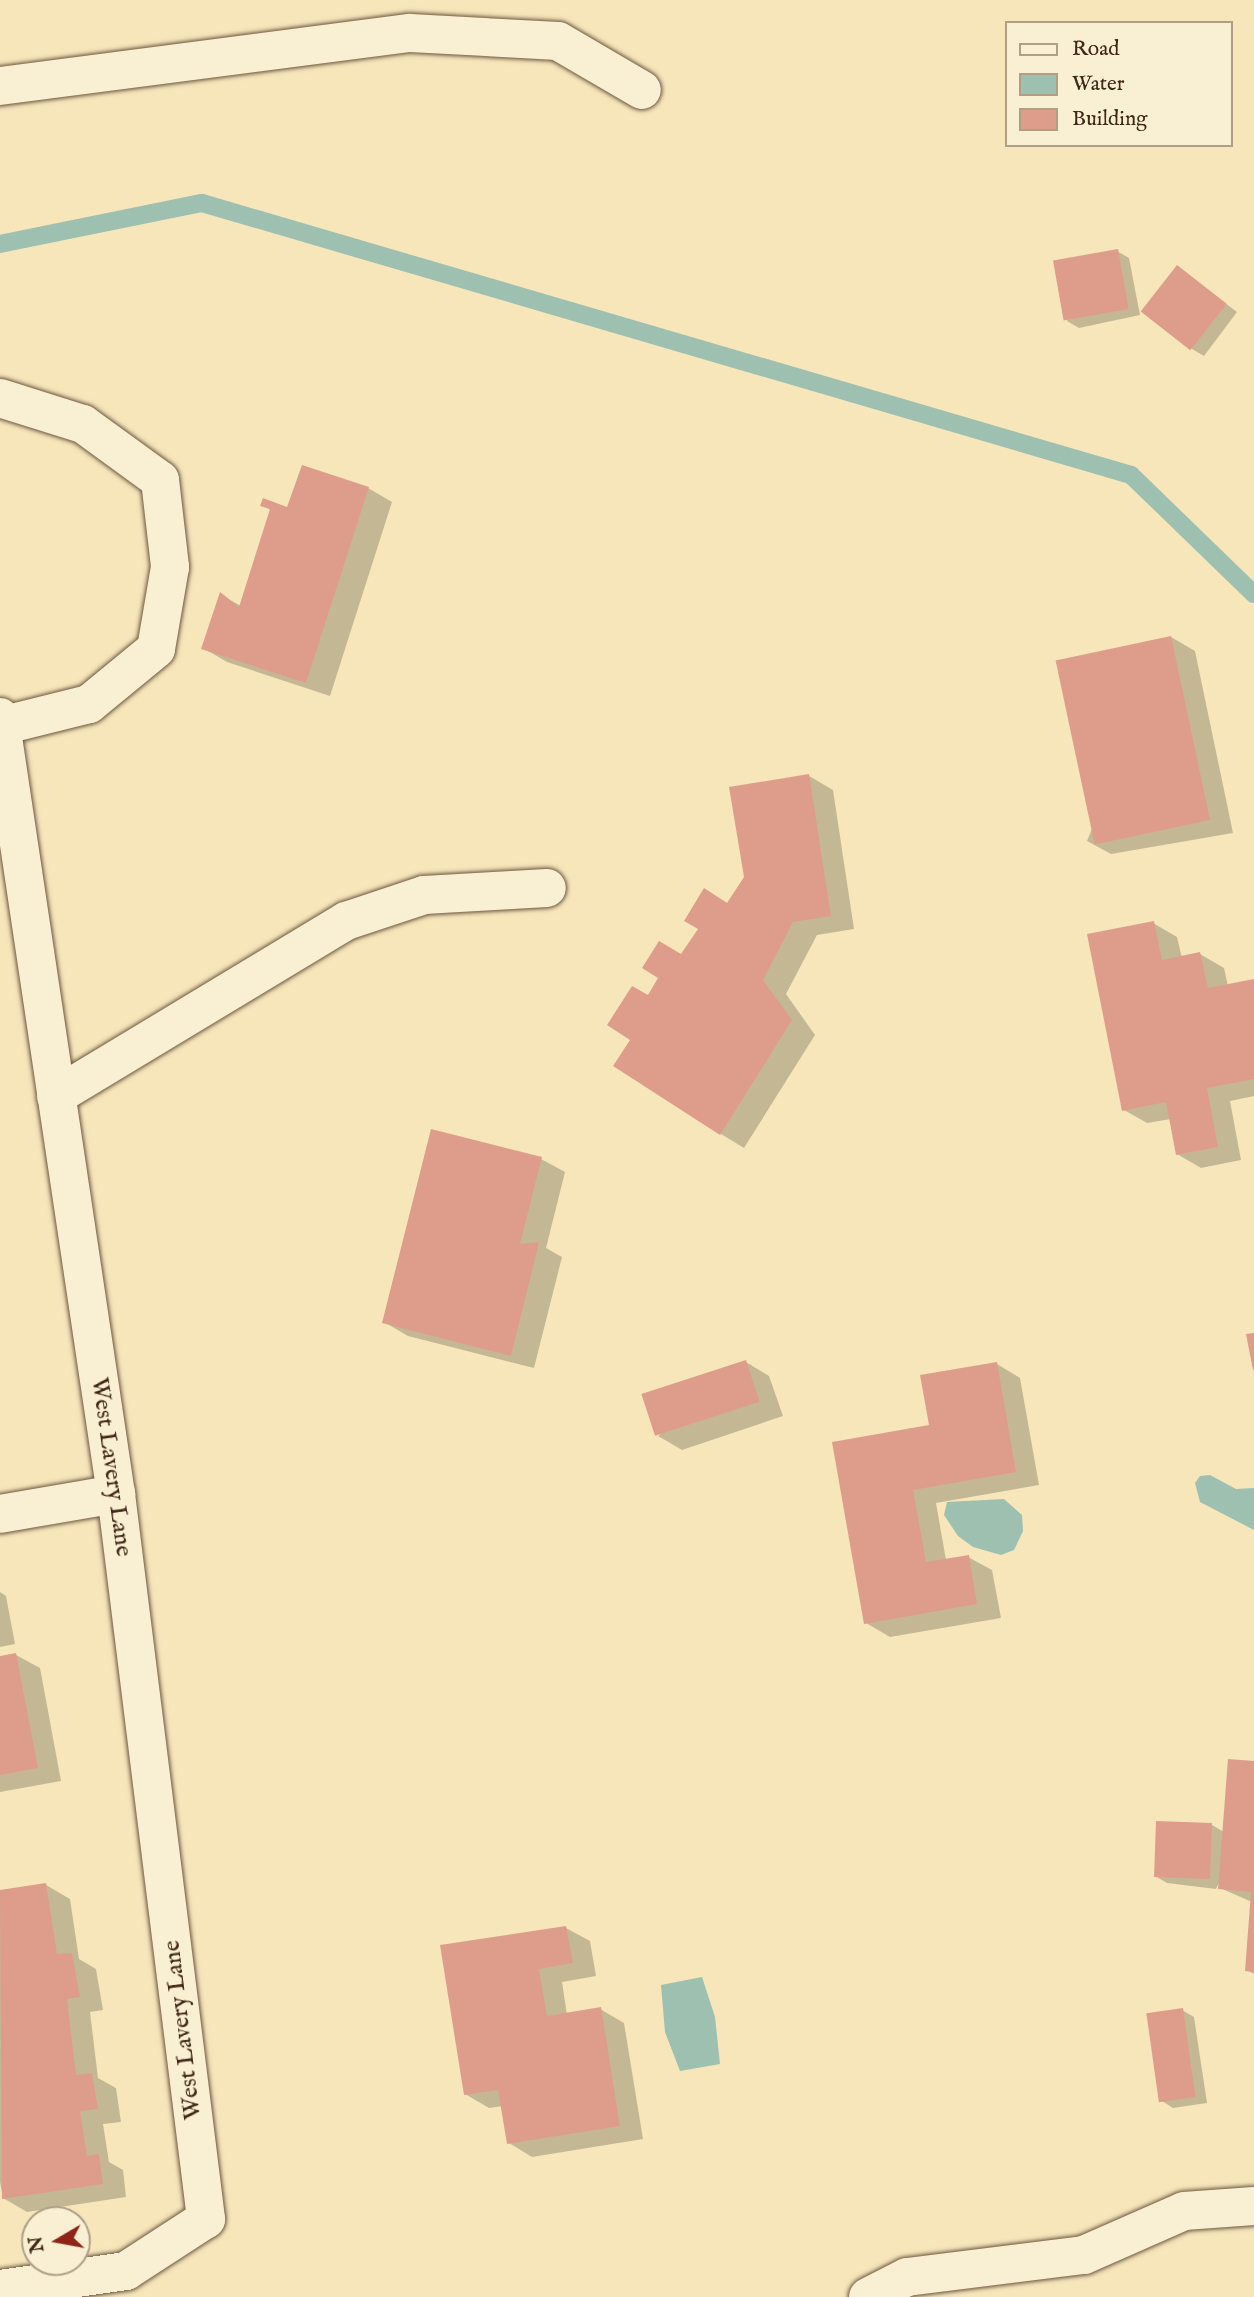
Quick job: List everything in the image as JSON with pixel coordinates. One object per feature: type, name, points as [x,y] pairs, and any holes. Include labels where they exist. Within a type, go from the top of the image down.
[{"type":"street","points":[[0,86],[410,33],[558,41],[642,90]]},
{"type":"street","points":[[0,398],[83,424],[160,480],[170,568],[156,649],[89,704],[1,721]]},
{"type":"street","name":"West Lavery Lane","points":[[0,2289],[126,2271],[206,2219],[116,1494],[1,721]]},
{"type":"street","points":[[56,1096],[346,921],[424,895],[547,888]]},
{"type":"street","points":[[0,1514],[116,1494]]},
{"type":"street","points":[[868,2297],[907,2277],[1084,2255],[1184,2211],[1254,2206]]},
{"type":"water","points":[[1210,1475],[1236,1489],[1254,1488],[1254,1530],[1200,1502],[1195,1483],[1200,1476]]},
{"type":"water","points":[[1004,1499],[1022,1515],[1023,1531],[1014,1550],[1001,1555],[973,1547],[958,1536],[944,1515],[947,1502]]},
{"type":"water","points":[[702,1977],[715,2017],[720,2064],[680,2071],[665,2032],[661,1985]]},
{"type":"building","points":[[1118,249],[1129,309],[1064,321],[1053,260]]},
{"type":"building","points":[[1177,265],[1227,304],[1190,350],[1141,311]]},
{"type":"building","points":[[302,465],[369,487],[306,683],[201,649],[220,592],[239,607],[270,509],[260,506],[263,498],[287,507]]},
{"type":"building","points":[[1171,636],[1210,820],[1095,844],[1056,661]]},
{"type":"building","points":[[809,774],[831,916],[793,922],[763,980],[792,1020],[720,1135],[613,1066],[630,1040],[607,1025],[632,986],[648,995],[658,978],[642,968],[659,941],[681,954],[698,929],[684,921],[704,888],[727,903],[744,877],[729,787]]},
{"type":"building","points":[[1154,921],[1162,960],[1200,952],[1208,988],[1254,979],[1254,1079],[1207,1088],[1218,1147],[1176,1155],[1166,1102],[1122,1111],[1087,934]]},
{"type":"building","points":[[431,1129],[542,1157],[520,1244],[539,1242],[511,1356],[382,1323]]},
{"type":"building","points":[[1254,1333],[1254,1370],[1253,1370],[1246,1334]]},
{"type":"building","points":[[746,1360],[760,1402],[655,1436],[641,1394]]},
{"type":"building","points":[[997,1362],[1016,1472],[913,1490],[926,1562],[969,1555],[977,1604],[864,1624],[832,1442],[929,1425],[920,1375]]},
{"type":"building","points":[[16,1653],[38,1768],[0,1775],[0,1656]]},
{"type":"building","points":[[1228,1759],[1254,1761],[1254,1972],[1245,1971],[1251,1892],[1218,1889]]},
{"type":"building","points":[[1156,1821],[1212,1823],[1210,1879],[1154,1877]]},
{"type":"building","points":[[46,1883],[57,1954],[72,1953],[80,1997],[67,1999],[76,2075],[92,2073],[98,2109],[80,2111],[87,2156],[99,2154],[103,2184],[2,2199],[0,1890]]},
{"type":"building","points":[[566,1926],[573,1963],[539,1969],[547,2016],[601,2007],[620,2126],[507,2144],[498,2090],[464,2095],[440,1945]]},
{"type":"building","points":[[1183,2008],[1196,2097],[1159,2102],[1146,2013]]},
{"type":"waterway","points":[[0,244],[202,203],[1131,475],[1254,594]]}]
